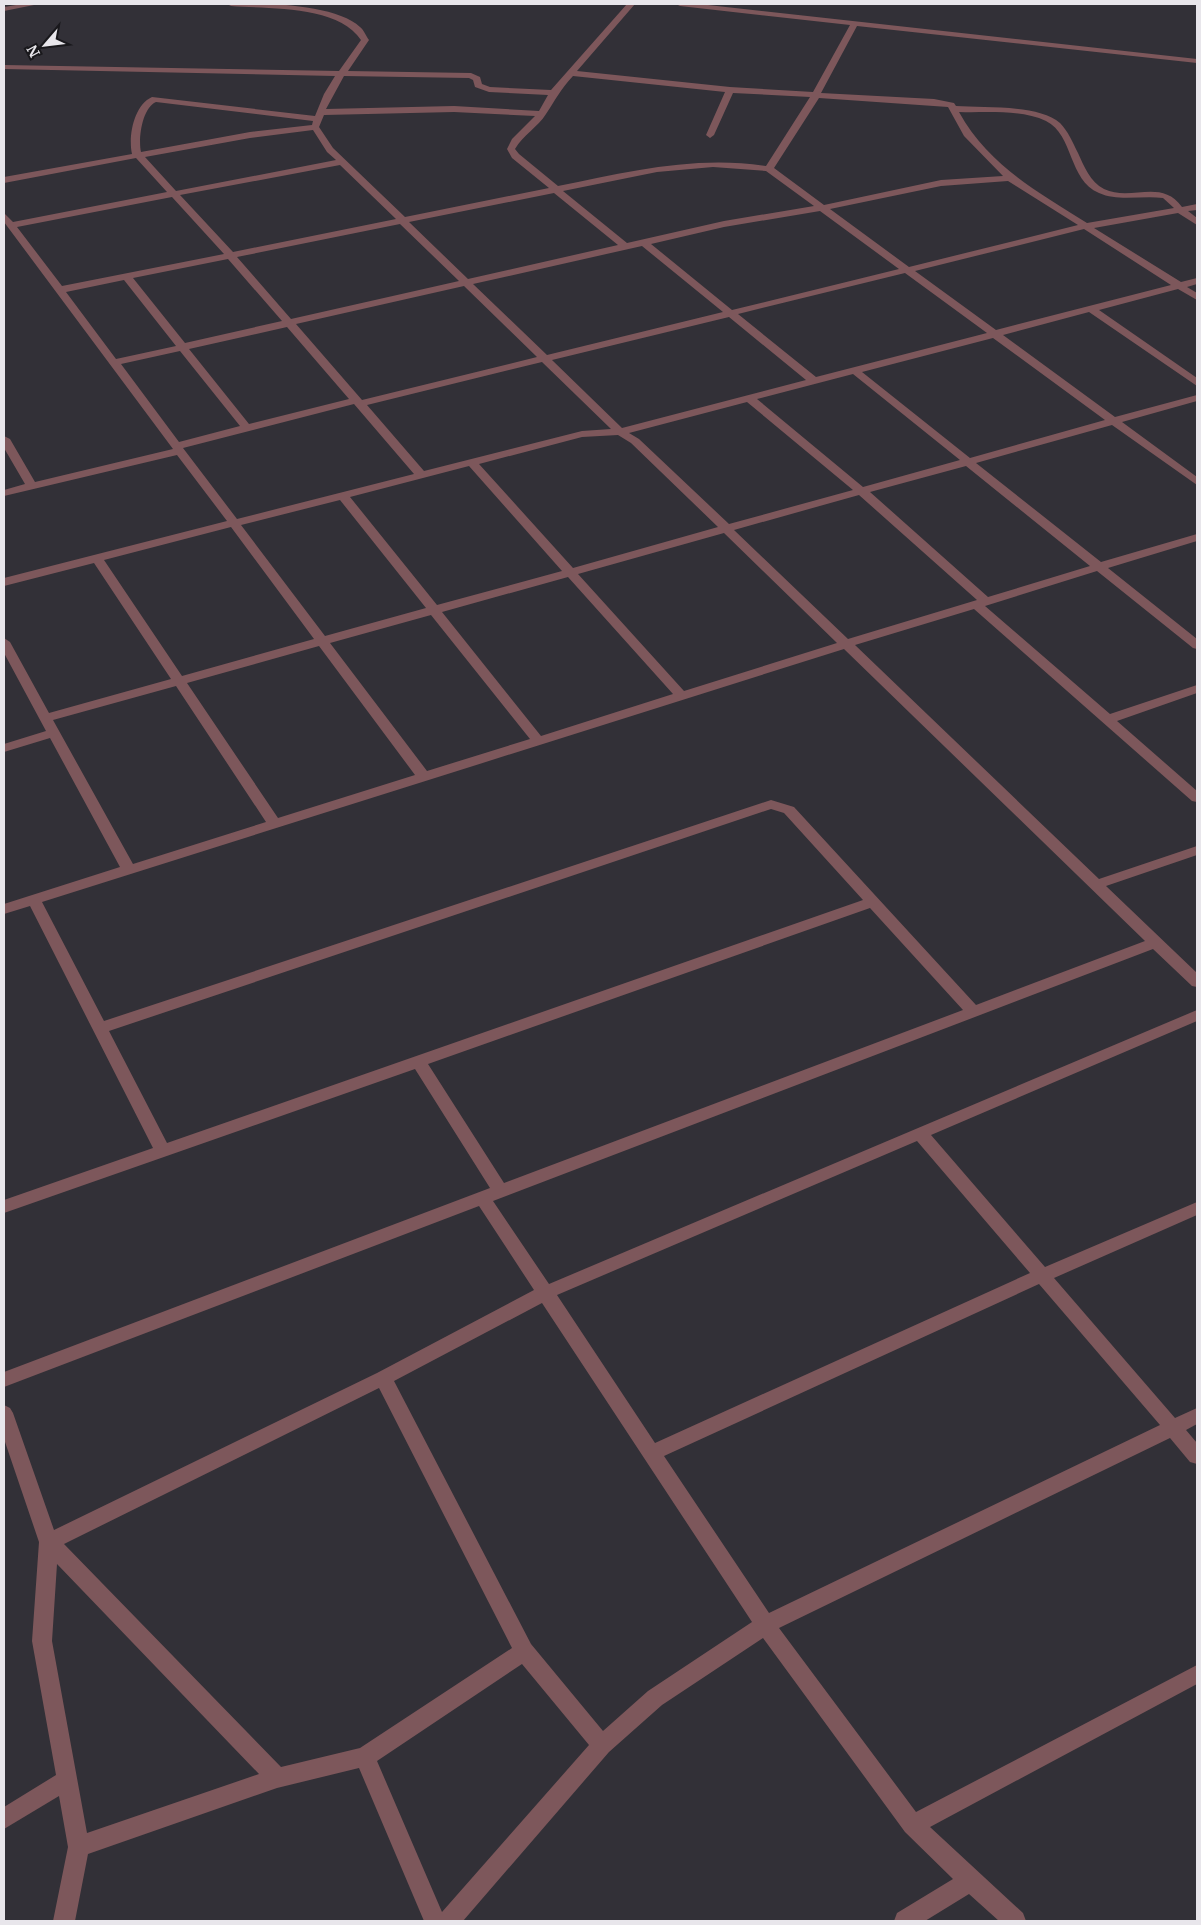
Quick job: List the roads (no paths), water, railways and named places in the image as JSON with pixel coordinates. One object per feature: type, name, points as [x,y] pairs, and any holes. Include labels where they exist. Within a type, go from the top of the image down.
[{"type":"street","points":[[4,9],[35,4]]},
{"type":"street","points":[[231,4],[271,5],[314,11],[345,20],[358,28],[365,40],[361,51],[343,72],[326,98],[319,119],[330,150],[620,432],[636,441],[1197,982]]},
{"type":"street","points":[[625,246],[515,156],[511,149],[515,141],[542,114],[554,93],[631,4]]},
{"type":"street","points":[[680,4],[1197,61]]},
{"type":"street","points":[[769,169],[816,95],[855,23]]},
{"type":"street","points":[[4,67],[343,72],[471,76],[477,79],[478,85],[489,89],[554,93]]},
{"type":"street","points":[[572,73],[730,90],[944,102],[956,109],[1032,114],[1057,124],[1089,182],[1101,191],[1117,194],[1166,196],[1174,200],[1179,210],[1197,222]]},
{"type":"street","points":[[710,135],[730,90]]},
{"type":"street","points":[[319,119],[155,99],[146,102],[134,142],[137,154],[231,256],[422,476]]},
{"type":"street","points":[[4,180],[137,154],[250,135],[319,119],[454,109],[542,114]]},
{"type":"street","points":[[956,109],[967,134],[1010,178],[1197,297]]},
{"type":"street","points":[[11,225],[341,162]]},
{"type":"street","points":[[59,290],[555,188],[657,169],[707,163],[742,164],[769,169],[1197,482]]},
{"type":"street","points":[[114,363],[290,325],[625,246],[762,217],[821,208],[941,183],[1010,178]]},
{"type":"street","points":[[4,493],[247,428],[730,314],[904,269],[1087,226],[1197,207]]},
{"type":"street","points":[[4,216],[424,777]]},
{"type":"street","points":[[643,242],[815,382]]},
{"type":"street","points":[[126,277],[247,428]]},
{"type":"street","points":[[4,582],[582,434],[620,432],[1197,281]]},
{"type":"street","points":[[1091,309],[1197,383]]},
{"type":"street","points":[[855,371],[1197,645]]},
{"type":"street","points":[[45,718],[860,490],[1197,398]]},
{"type":"street","points":[[750,399],[860,490],[1108,719],[1197,798]]},
{"type":"street","points":[[4,439],[32,486]]},
{"type":"street","points":[[472,463],[682,696]]},
{"type":"street","points":[[342,496],[538,741]]},
{"type":"street","points":[[4,910],[846,644],[1101,568],[1197,537]]},
{"type":"street","points":[[97,558],[276,824]]},
{"type":"street","points":[[4,642],[129,870]]},
{"type":"street","points":[[1108,719],[1197,689]]},
{"type":"street","points":[[4,748],[54,733]]},
{"type":"street","points":[[100,1028],[771,804],[789,810],[974,1012]]},
{"type":"street","points":[[1096,885],[1197,850]]},
{"type":"street","points":[[34,900],[164,1152]]},
{"type":"street","points":[[4,1207],[874,901]]},
{"type":"street","points":[[4,1380],[1156,942]]},
{"type":"street","points":[[49,1542],[384,1378],[547,1292],[1197,1014]]},
{"type":"street","points":[[418,1061],[500,1190]]},
{"type":"street","points":[[920,1133],[1175,1427],[1197,1456]]},
{"type":"street","points":[[482,1197],[547,1292],[766,1625],[913,1825],[970,1881],[1015,1921]]},
{"type":"street","points":[[652,1453],[1043,1275],[1197,1208]]},
{"type":"street","points":[[384,1378],[524,1651],[602,1745]]},
{"type":"street","points":[[4,1413],[49,1542],[42,1641],[79,1847],[61,1920]]},
{"type":"street","points":[[449,1921],[602,1745],[655,1698],[766,1625],[1197,1416]]},
{"type":"street","points":[[49,1542],[277,1778]]},
{"type":"street","points":[[79,1847],[277,1778],[365,1756],[524,1651]]},
{"type":"street","points":[[913,1825],[1197,1674]]},
{"type":"street","points":[[365,1756],[435,1921]]},
{"type":"street","points":[[4,1819],[68,1779]]},
{"type":"street","points":[[905,1921],[970,1881]]}]
